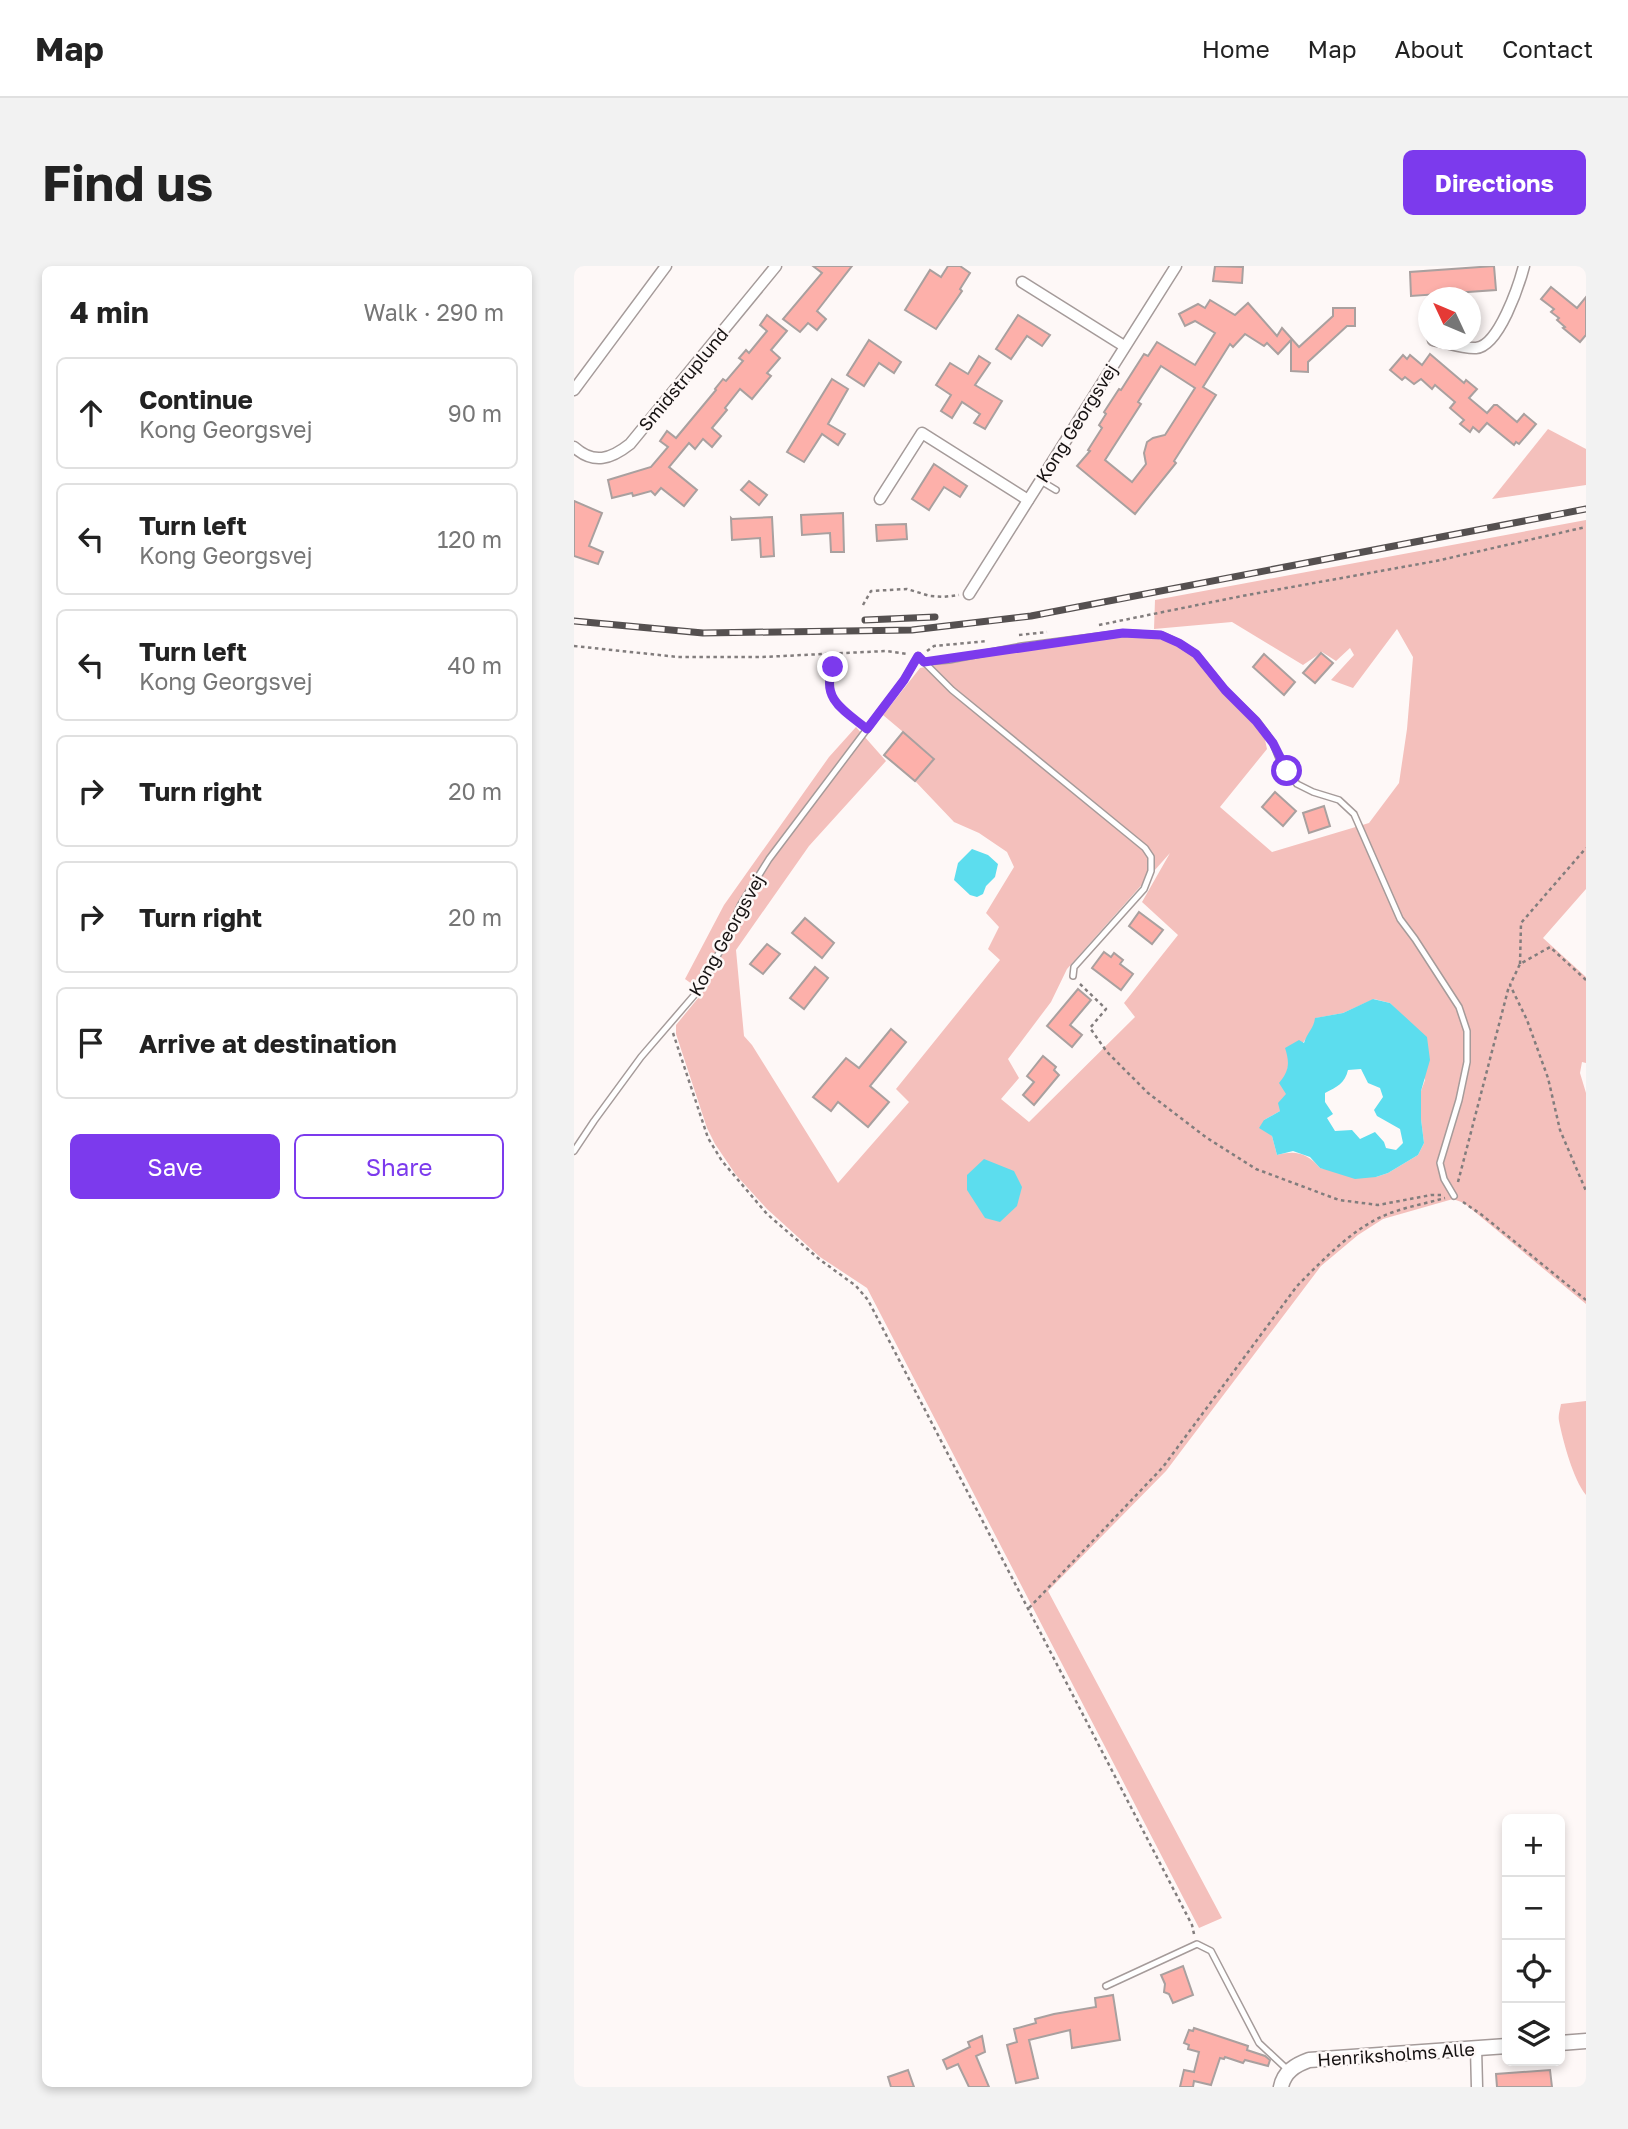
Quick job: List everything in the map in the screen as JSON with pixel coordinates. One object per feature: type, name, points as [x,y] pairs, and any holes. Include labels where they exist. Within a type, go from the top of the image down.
[{"type":"street","points":[[574,390],[666,266]]},
{"type":"street","name":"Smidstruplund","points":[[574,447],[582,454],[597,458],[614,456],[630,444],[776,266]]},
{"type":"street","name":"Kong Georgsvej","points":[[969,594],[1175,266]]},
{"type":"street","points":[[1481,346],[1498,330],[1518,289],[1524,266]]},
{"type":"street","name":"Kong Georgsvej","points":[[1022,282],[1124,346]]},
{"type":"street","name":"Kong Georgsvej","points":[[880,499],[922,433],[1028,500]]},
{"type":"street","points":[[1565,2043],[1586,2041]]},
{"type":"street","name":"Henriksholms Alle","points":[[1289,2071],[1309,2060],[1502,2046]]},
{"type":"street","points":[[1476,2048],[1477,2087]]},
{"type":"street","points":[[1281,2087],[1289,2071]]},
{"type":"lane","points":[[1040,480],[1056,490]]},
{"type":"lane","points":[[924,662],[1123,633],[1161,635],[1196,654],[1225,690],[1256,721],[1273,743],[1280,761],[1297,784],[1339,800],[1354,814],[1399,919],[1459,1007],[1467,1031],[1467,1062],[1440,1163],[1444,1180],[1454,1196]]},
{"type":"lane","points":[[918,656],[953,690],[1145,848],[1151,857],[1151,871],[1144,889],[1074,967],[1073,976]]},
{"type":"lane","name":"Kong Georgsvej","points":[[574,1151],[641,1057],[698,992],[741,904],[769,859],[904,680],[918,656]]},
{"type":"lane","points":[[1106,1986],[1197,1944],[1211,1951],[1259,2043],[1289,2071]]},
{"type":"path","points":[[1100,625],[1436,561],[1586,527]]},
{"type":"path","points":[[863,605],[871,591],[907,589],[943,597],[969,594]]},
{"type":"path","points":[[1015,636],[1052,631]]},
{"type":"path","points":[[574,646],[678,657],[762,657],[886,651],[918,656],[934,646],[988,641]]},
{"type":"path","points":[[833,667],[828,678],[829,690],[835,702],[867,729]]},
{"type":"path","points":[[1454,1196],[1510,985],[1520,964],[1521,923],[1586,848]]},
{"type":"path","points":[[1520,964],[1550,947],[1586,980]]},
{"type":"path","points":[[1073,976],[1106,1009],[1090,1028],[1107,1052],[1148,1093],[1207,1138],[1256,1169],[1339,1200],[1378,1205],[1431,1195],[1454,1196],[1482,1215],[1586,1300]]},
{"type":"path","points":[[1510,985],[1528,1020],[1548,1079],[1560,1130],[1585,1188]]},
{"type":"path","points":[[671,1023],[708,1138],[722,1161],[767,1214],[818,1259],[856,1286],[869,1300],[1192,1925],[1197,1944]]},
{"type":"path","points":[[1029,1608],[1163,1467],[1297,1286],[1319,1264],[1355,1233],[1382,1216],[1454,1196]]},
{"type":"shaded area","points":[[1548,429],[1586,449],[1586,485],[1492,499]]},
{"type":"shaded area","points":[[1586,520],[1586,889],[1543,938],[1586,977],[1586,1063],[1582,1062],[1580,1073],[1586,1093],[1586,1304],[1464,1203],[1453,1199],[1383,1219],[1358,1235],[1321,1266],[1166,1471],[1048,1591],[1222,1918],[1199,1928],[867,1288],[820,1257],[767,1209],[736,1175],[707,1128],[676,1034],[676,1025],[703,992],[685,979],[724,905],[829,757],[856,727],[886,761],[809,846],[736,950],[744,1036],[838,1183],[909,1102],[896,1089],[1000,960],[988,949],[999,927],[986,913],[1014,867],[1007,852],[979,833],[954,822],[915,781],[934,758],[883,715],[920,668],[998,653],[1120,636],[1143,636],[1169,641],[1193,655],[1264,735],[1267,749],[1220,807],[1272,852],[1369,823],[1399,783],[1407,729],[1413,657],[1397,629],[1353,688],[1331,680],[1354,655],[1350,648],[1336,661],[1322,652],[1303,665],[1232,622],[1154,629],[1155,600]],"holes":[[[1170,853],[1142,902],[1178,935],[1124,1003],[1135,1017],[1029,1122],[1001,1099],[1019,1078],[1008,1059],[1051,1002],[1067,969]],[[1374,999],[1390,1003],[1402,1015],[1425,1080],[1421,1091],[1424,1143],[1418,1155],[1376,1177],[1320,1168],[1301,1154],[1277,1155],[1264,1120],[1280,1111],[1286,1095],[1288,1066],[1312,1030],[1316,1018],[1343,1013]]]},
{"type":"shaded area","points":[[1586,1401],[1586,1495],[1569,1460],[1559,1417],[1561,1404]]},
{"type":"water","points":[[972,849],[988,855],[998,864],[995,877],[986,886],[983,894],[977,897],[970,895],[954,880],[958,863]]},
{"type":"water","points":[[1373,999],[1390,1003],[1427,1037],[1430,1060],[1421,1091],[1424,1143],[1418,1155],[1376,1177],[1355,1179],[1320,1168],[1310,1157],[1293,1151],[1277,1155],[1272,1136],[1259,1128],[1264,1120],[1280,1111],[1278,1103],[1286,1094],[1279,1083],[1288,1067],[1285,1048],[1299,1040],[1304,1043],[1315,1018],[1343,1013]],"holes":[[[1361,1069],[1368,1083],[1380,1088],[1383,1097],[1374,1110],[1377,1116],[1400,1129],[1403,1143],[1396,1150],[1386,1148],[1375,1132],[1360,1139],[1352,1130],[1335,1131],[1327,1118],[1333,1114],[1325,1102],[1325,1093],[1340,1084],[1348,1070]]]},
{"type":"water","points":[[984,1159],[1014,1171],[1022,1187],[1017,1206],[1000,1222],[985,1218],[967,1190],[967,1175]]},
{"type":"building","points":[[813,266],[852,266],[817,311],[826,319],[817,330],[808,323],[800,332],[783,319],[822,273]]},
{"type":"building","points":[[948,266],[960,266],[970,273],[960,289],[962,291],[936,329],[905,310],[930,270],[941,277]]},
{"type":"building","points":[[1215,266],[1243,267],[1242,283],[1213,281]]},
{"type":"building","points":[[1494,266],[1496,290],[1481,291],[1481,287],[1418,287],[1418,296],[1411,296],[1410,272]]},
{"type":"building","points":[[1551,287],[1577,308],[1586,297],[1586,335],[1580,342],[1563,328],[1565,327],[1557,320],[1559,318],[1551,312],[1554,309],[1541,299]]},
{"type":"building","points":[[1210,300],[1235,315],[1248,303],[1277,336],[1282,328],[1299,347],[1333,316],[1333,308],[1355,308],[1355,326],[1347,326],[1308,362],[1308,372],[1291,371],[1291,340],[1278,354],[1267,343],[1264,346],[1245,334],[1233,347],[1230,344],[1203,387],[1216,395],[1174,461],[1176,463],[1135,514],[1077,466],[1090,451],[1088,450],[1102,428],[1099,425],[1106,414],[1104,412],[1144,354],[1148,356],[1157,342],[1195,365],[1215,333],[1195,321],[1185,326],[1179,314],[1198,304],[1205,308]],"holes":[[[1161,366],[1195,388],[1165,435],[1147,442],[1144,453],[1146,464],[1132,482],[1105,460],[1141,404],[1138,402]]]},
{"type":"building","points":[[767,315],[787,331],[771,350],[780,358],[767,373],[771,376],[752,399],[740,389],[712,428],[721,436],[712,447],[703,439],[695,449],[689,443],[669,467],[697,490],[684,506],[661,488],[655,495],[651,491],[612,498],[608,480],[651,467],[668,447],[660,441],[667,431],[676,438],[723,379],[726,381],[743,361],[739,358],[746,350],[749,353],[767,331],[760,325]]},
{"type":"building","points":[[1018,315],[1050,335],[1042,346],[1027,336],[1011,359],[996,349]]},
{"type":"building","points":[[869,340],[901,362],[894,373],[879,363],[864,386],[847,375]]},
{"type":"building","points":[[1430,354],[1464,383],[1466,380],[1477,389],[1469,398],[1487,413],[1497,405],[1517,422],[1524,414],[1536,424],[1519,444],[1516,442],[1514,445],[1487,423],[1479,432],[1473,427],[1470,432],[1460,424],[1464,420],[1450,408],[1455,402],[1435,385],[1432,389],[1421,379],[1414,384],[1405,377],[1402,380],[1390,370],[1403,355],[1407,359],[1410,355],[1422,365]]},
{"type":"building","points":[[979,356],[990,363],[975,385],[1002,401],[985,429],[974,423],[980,414],[962,402],[952,418],[941,411],[951,395],[936,385],[950,363],[968,374]]},
{"type":"building","points":[[832,379],[848,389],[828,424],[845,434],[838,445],[822,434],[804,462],[787,452]]},
{"type":"building","points":[[934,464],[967,486],[960,497],[944,487],[929,510],[912,499]]},
{"type":"building","points":[[749,481],[767,495],[759,505],[741,490]]},
{"type":"building","points":[[574,501],[602,513],[589,546],[603,552],[598,564],[574,556]]},
{"type":"building","points":[[843,513],[844,552],[831,552],[830,533],[802,535],[801,515]]},
{"type":"building","points":[[772,517],[774,556],[761,557],[760,538],[732,540],[731,518]]},
{"type":"building","points":[[906,524],[907,539],[877,541],[876,525]]},
{"type":"building","points":[[1321,653],[1333,663],[1315,683],[1303,673]]},
{"type":"building","points":[[1264,654],[1295,682],[1284,695],[1253,667]]},
{"type":"building","points":[[903,732],[934,759],[915,781],[884,755]]},
{"type":"building","points":[[1275,792],[1296,811],[1283,826],[1262,807]]},
{"type":"building","points":[[1324,806],[1330,826],[1309,833],[1303,813]]},
{"type":"building","points":[[1139,912],[1163,930],[1152,944],[1129,926]]},
{"type":"building","points":[[805,918],[834,943],[822,958],[792,933]]},
{"type":"building","points":[[767,944],[780,954],[763,974],[750,964]]},
{"type":"building","points":[[1104,952],[1111,957],[1114,953],[1123,960],[1120,964],[1133,974],[1121,990],[1092,968]]},
{"type":"building","points":[[815,967],[828,978],[804,1009],[790,998]]},
{"type":"building","points":[[1078,989],[1091,1000],[1070,1025],[1082,1035],[1072,1047],[1047,1026]]},
{"type":"building","points":[[891,1029],[906,1042],[870,1086],[889,1102],[868,1127],[838,1102],[831,1111],[813,1097],[846,1058],[859,1068]]},
{"type":"building","points":[[1043,1056],[1056,1067],[1054,1070],[1059,1075],[1034,1105],[1023,1095],[1034,1082],[1027,1076]]},
{"type":"building","points":[[1183,1966],[1193,1995],[1173,2003],[1169,1994],[1164,1992],[1165,1984],[1161,1975]]},
{"type":"building","points":[[1113,1995],[1120,2040],[1072,2048],[1070,2030],[1029,2040],[1038,2078],[1016,2083],[1007,2045],[1017,2042],[1014,2029],[1036,2023],[1035,2019],[1096,2007],[1095,1998]]},
{"type":"building","points":[[1194,2028],[1248,2046],[1247,2050],[1270,2060],[1268,2066],[1245,2060],[1243,2063],[1220,2058],[1211,2085],[1194,2081],[1193,2087],[1180,2087],[1184,2070],[1194,2072],[1199,2052],[1188,2049],[1189,2045],[1184,2043],[1189,2030],[1193,2031]]},
{"type":"building","points":[[982,2036],[985,2052],[976,2056],[989,2087],[969,2087],[958,2064],[947,2069],[943,2060],[970,2047],[968,2042]]},
{"type":"building","points":[[908,2070],[914,2087],[891,2087],[888,2077]]},
{"type":"building","points":[[1550,2070],[1552,2087],[1497,2087],[1496,2074]]},
{"type":"railway","points":[[574,621],[703,633],[912,630],[1031,616],[1586,509]]},
{"type":"railway","points":[[865,620],[935,617]]},
{"type":"route","points":[[833,667],[828,678],[829,690],[835,702],[867,729],[904,680],[918,656],[924,662],[949,660],[1022,646],[1123,633],[1161,635],[1196,654],[1225,690],[1256,721],[1273,743],[1287,771]]}]
